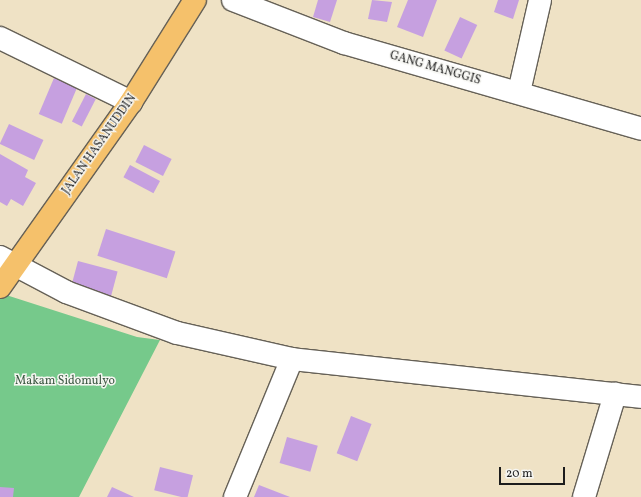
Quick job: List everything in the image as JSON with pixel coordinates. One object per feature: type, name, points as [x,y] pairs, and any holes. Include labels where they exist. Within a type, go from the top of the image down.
[{"type":"main road","name":"JALAN HASANUDDIN","points":[[0,287],[8,261],[130,102],[195,0]]},
{"type":"street","name":"GANG MANGGIS","points":[[233,0],[344,43],[519,92],[641,129]]},
{"type":"street","points":[[519,92],[540,0]]},
{"type":"street","points":[[0,38],[130,102]]},
{"type":"street","points":[[8,261],[66,292],[177,333],[292,359],[641,397]]},
{"type":"street","points":[[234,497],[292,359]]},
{"type":"street","points":[[584,497],[615,394]]},
{"type":"green space","name":"Makam Sidomulyo","points":[[3,294],[137,337],[160,340],[79,497],[0,497],[0,299]]},
{"type":"building","points":[[318,0],[337,0],[330,22],[313,17]]},
{"type":"building","points":[[372,0],[392,2],[387,22],[368,19]]},
{"type":"building","points":[[408,0],[437,0],[423,37],[397,27]]},
{"type":"building","points":[[498,0],[519,0],[513,19],[494,12]]},
{"type":"building","points":[[460,17],[477,25],[462,59],[444,51]]},
{"type":"building","points":[[54,78],[77,88],[62,124],[39,114]]},
{"type":"building","points":[[86,94],[96,99],[82,127],[72,122]]},
{"type":"building","points":[[9,124],[43,140],[34,160],[0,144]]},
{"type":"building","points":[[144,145],[172,159],[163,176],[135,162]]},
{"type":"building","points":[[0,154],[28,170],[25,177],[36,183],[23,206],[11,199],[7,206],[0,202]]},
{"type":"building","points":[[130,165],[160,181],[153,193],[123,177]]},
{"type":"building","points":[[106,229],[175,252],[167,278],[97,256]]},
{"type":"building","points":[[78,261],[118,272],[110,299],[71,288]]},
{"type":"building","points":[[351,416],[372,424],[357,461],[337,453]]},
{"type":"building","points":[[287,437],[318,446],[310,472],[280,463]]},
{"type":"building","points":[[160,467],[193,475],[188,497],[181,497],[154,490]]},
{"type":"building","points":[[259,485],[290,497],[254,497]]},
{"type":"building","points":[[0,487],[14,488],[13,497],[0,497]]},
{"type":"building","points":[[112,487],[134,497],[107,497]]}]
